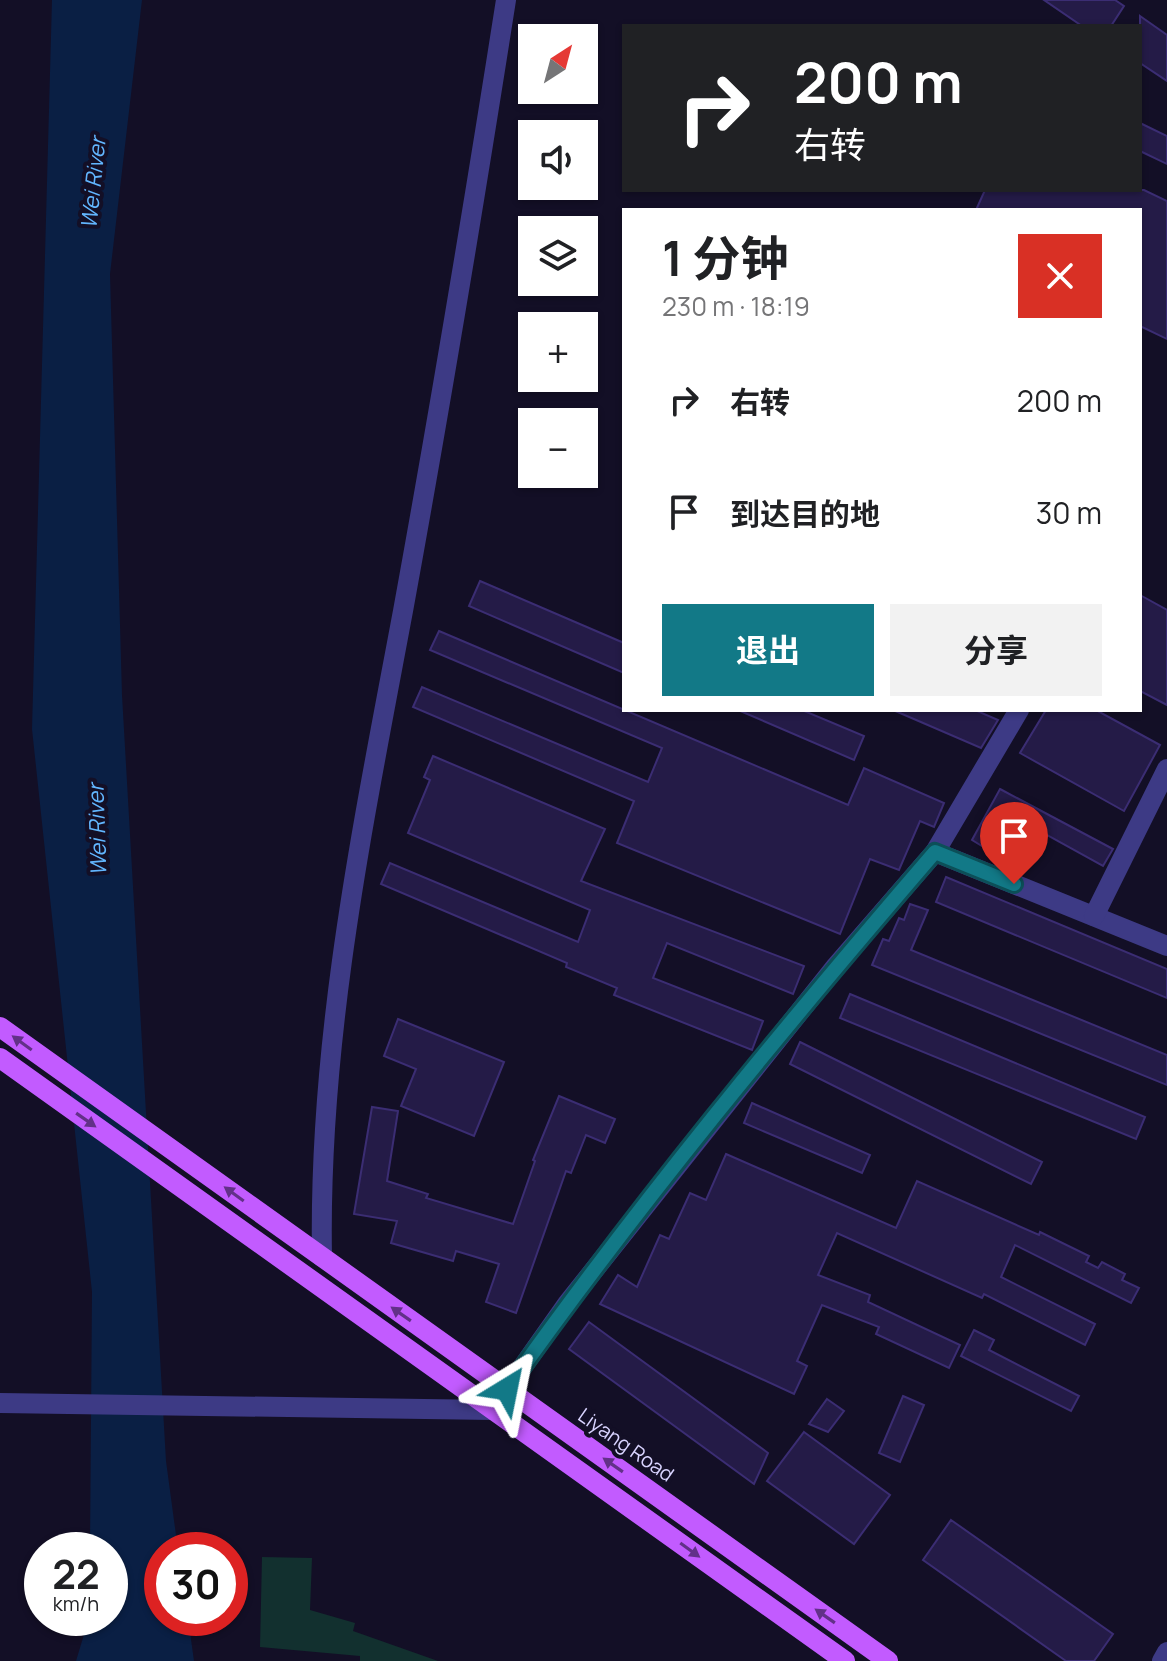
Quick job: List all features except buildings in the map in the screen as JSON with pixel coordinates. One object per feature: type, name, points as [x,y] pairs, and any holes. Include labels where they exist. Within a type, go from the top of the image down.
[{"type":"main road","name":"Liyang Road","points":[[0,1027],[888,1661]]},
{"type":"main road","points":[[0,1058],[845,1661]]},
{"type":"street","points":[[322,1257],[320,1165],[349,904],[430,464],[506,0]]},
{"type":"street","points":[[507,1389],[567,1304],[768,1051],[935,852],[1018,712]]},
{"type":"street","points":[[1094,916],[1167,769]]},
{"type":"street","points":[[935,852],[1167,946]]},
{"type":"street","points":[[0,1403],[493,1410]]},
{"type":"street","points":[[1162,1661],[1167,1652]]},
{"type":"green space","points":[[262,1557],[312,1558],[310,1610],[355,1623],[353,1631],[438,1661],[360,1661],[360,1656],[260,1647]]},
{"type":"water","name":"Wei River","points":[[52,0],[142,0],[110,274],[122,695],[166,1461],[176,1532],[144,1532],[144,1636],[191,1636],[194,1661],[76,1661],[84,1636],[128,1636],[128,1532],[90,1532],[92,1292],[32,729]]},
{"type":"route","points":[[507,1389],[567,1304],[836,966],[935,852],[1014,884]]}]
